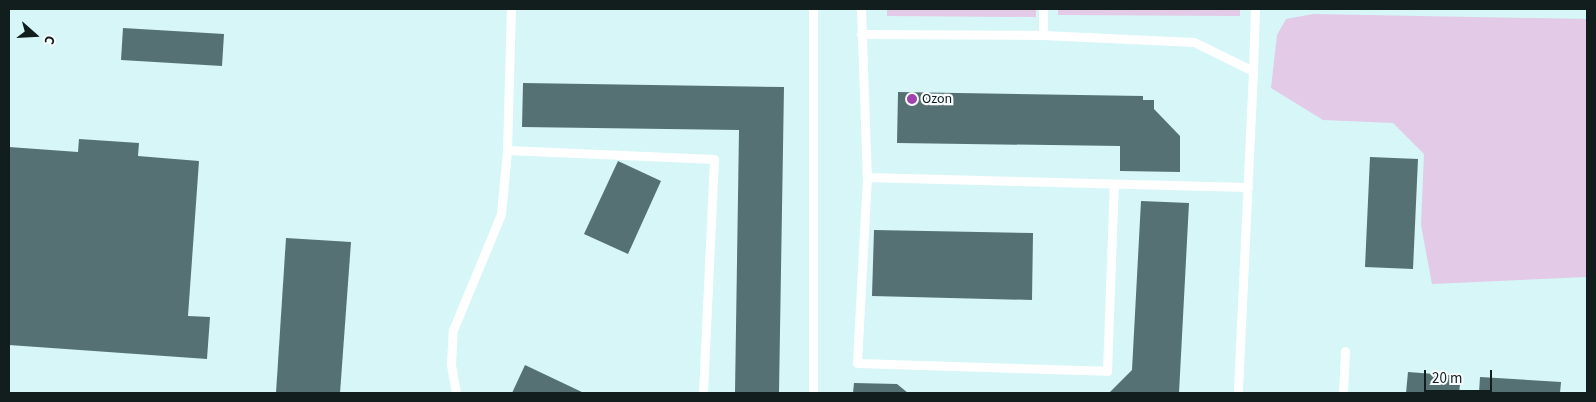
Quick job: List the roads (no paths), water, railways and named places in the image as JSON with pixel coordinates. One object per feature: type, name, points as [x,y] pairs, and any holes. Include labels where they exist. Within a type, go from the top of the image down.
[{"type":"lane","points":[[456,393],[451,364],[452,330],[501,214],[508,150],[511,9]]},
{"type":"lane","points":[[812,393],[813,9]]},
{"type":"lane","points":[[861,9],[867,177],[857,363],[1107,370],[1114,184]]},
{"type":"lane","points":[[1043,9],[1043,36]]},
{"type":"lane","points":[[1238,393],[1256,9]]},
{"type":"lane","points":[[861,34],[1043,36],[1194,42],[1253,70]]},
{"type":"lane","points":[[508,150],[714,159],[703,393]]},
{"type":"lane","points":[[867,177],[1248,187]]},
{"type":"lane","points":[[1343,393],[1345,351]]},
{"type":"place","name":"Ozon","points":[[912,99]]}]
